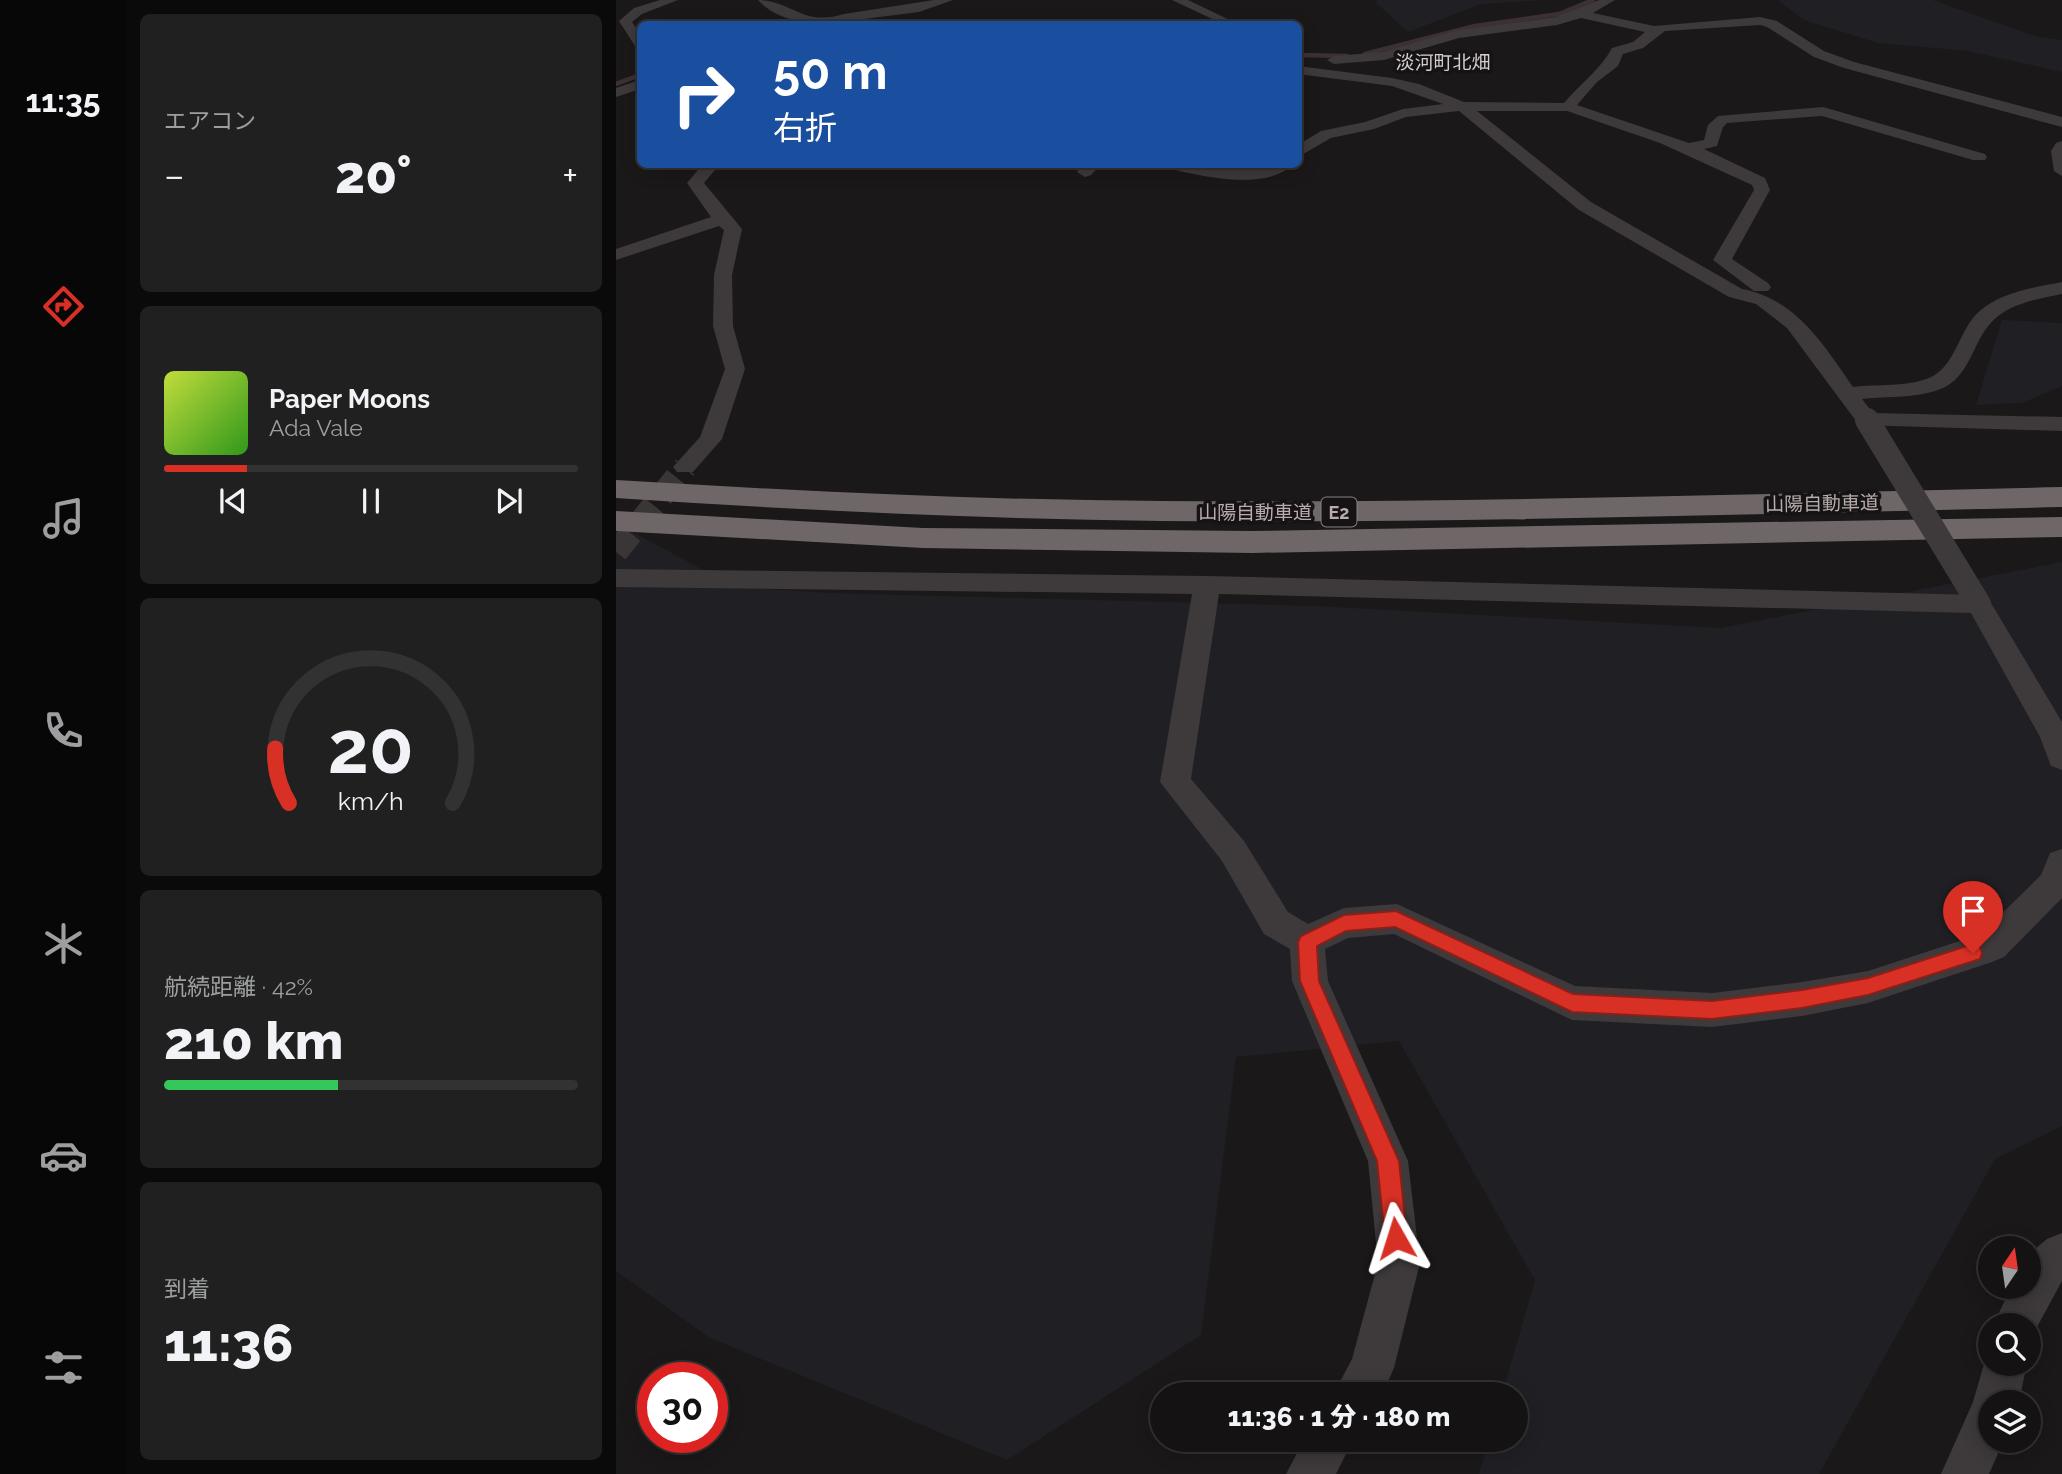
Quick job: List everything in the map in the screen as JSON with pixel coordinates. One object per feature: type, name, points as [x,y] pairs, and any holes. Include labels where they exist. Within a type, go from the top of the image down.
[{"type":"highway","name":"山陽自動車道","points":[[616,489],[942,508],[1252,512],[1522,510],[2062,497]]},
{"type":"highway","name":"山陽自動車道","points":[[616,521],[923,538],[1252,542],[2062,527]]},
{"type":"street","points":[[637,39],[625,21],[638,11],[672,0]]},
{"type":"street","points":[[764,0],[779,11],[819,21]]},
{"type":"street","points":[[842,21],[844,18],[919,8],[947,0]]},
{"type":"street","points":[[1178,0],[1225,21]]},
{"type":"street","points":[[1302,64],[1384,56],[1458,34],[1557,20],[1581,14],[1609,0]]},
{"type":"street","points":[[616,10],[638,11]]},
{"type":"street","points":[[1581,14],[1655,30]]},
{"type":"street","points":[[1568,107],[1592,79],[1613,63],[1617,51],[1638,45],[1655,30],[1672,25],[1726,26],[1760,21],[1772,24],[1819,54],[1849,65],[2062,122]]},
{"type":"street","points":[[1302,64],[1414,87],[1462,106],[1585,206],[1736,293],[1763,300],[1802,329],[1845,394],[1867,420],[1979,604],[2055,736],[2062,758]]},
{"type":"street","points":[[616,93],[637,85]]},
{"type":"street","points":[[1302,150],[1326,135],[1368,126],[1403,113],[1462,106],[1568,107],[1638,127],[1691,148],[1759,182],[1762,191],[1722,260],[1767,292],[1763,300]]},
{"type":"street","points":[[1691,148],[1711,143],[1716,125],[1723,119],[1823,111],[1979,157]]},
{"type":"street","points":[[2061,150],[2062,171]]},
{"type":"street","points":[[685,467],[711,439],[735,369],[723,326],[723,275],[733,229],[722,219],[695,183],[708,168]]},
{"type":"street","points":[[1197,168],[1244,175],[1277,172],[1281,168]]},
{"type":"street","points":[[616,255],[722,219]]},
{"type":"street","points":[[1845,394],[1935,383],[1958,364],[1985,317],[2003,305],[2027,295],[2062,288]]},
{"type":"street","points":[[1867,420],[2062,424]]},
{"type":"street","points":[[616,578],[1207,585],[1979,604]]},
{"type":"street","points":[[1207,585],[1175,782],[1233,851],[1276,923],[1307,942]]},
{"type":"street","points":[[1307,942],[1344,923],[1396,919],[1572,1003],[1712,1010],[1802,999],[1868,987],[1992,946],[2054,884],[2062,863]]},
{"type":"street","points":[[1307,942],[1310,981],[1388,1161],[1399,1264],[1372,1368],[1364,1382]]},
{"type":"street","points":[[2021,1313],[2044,1269],[2062,1254]]},
{"type":"street","points":[[1965,1474],[1978,1445]]},
{"type":"street","points":[[1310,1474],[1323,1452]]},
{"type":"shaded area","points":[[1377,0],[1544,0],[1481,4],[1408,32],[1376,3]]},
{"type":"shaded area","points":[[1778,0],[1933,0],[2035,36],[2062,40],[2062,72],[1968,51],[1878,43],[1804,20]]},
{"type":"shaded area","points":[[2002,320],[2062,323],[2062,386],[2022,403],[1976,405]]},
{"type":"shaded area","points":[[616,523],[735,587],[831,593],[1315,606],[1720,628],[2062,562],[2062,1126],[1995,1159],[1819,1474],[1479,1474],[1485,1452],[1528,1452],[1528,1382],[1506,1382],[1535,1280],[1399,1041],[1236,1057],[1201,1335],[1007,1460],[710,1338],[616,1271]]},
{"type":"waterway","points":[[1365,54],[1475,26],[1559,14],[1593,0]]},
{"type":"waterway","points":[[1302,55],[1347,56]]},
{"type":"waterway","points":[[616,84],[637,76]]},
{"type":"tunnel","points":[[616,552],[685,467]]},
{"type":"district","name":"淡河町北畑","points":[[1443,62]]},
{"type":"route","points":[[1396,1238],[1388,1161],[1310,981],[1307,942],[1344,923],[1396,919],[1572,1003],[1712,1010],[1802,999],[1868,987],[1973,953]]}]
